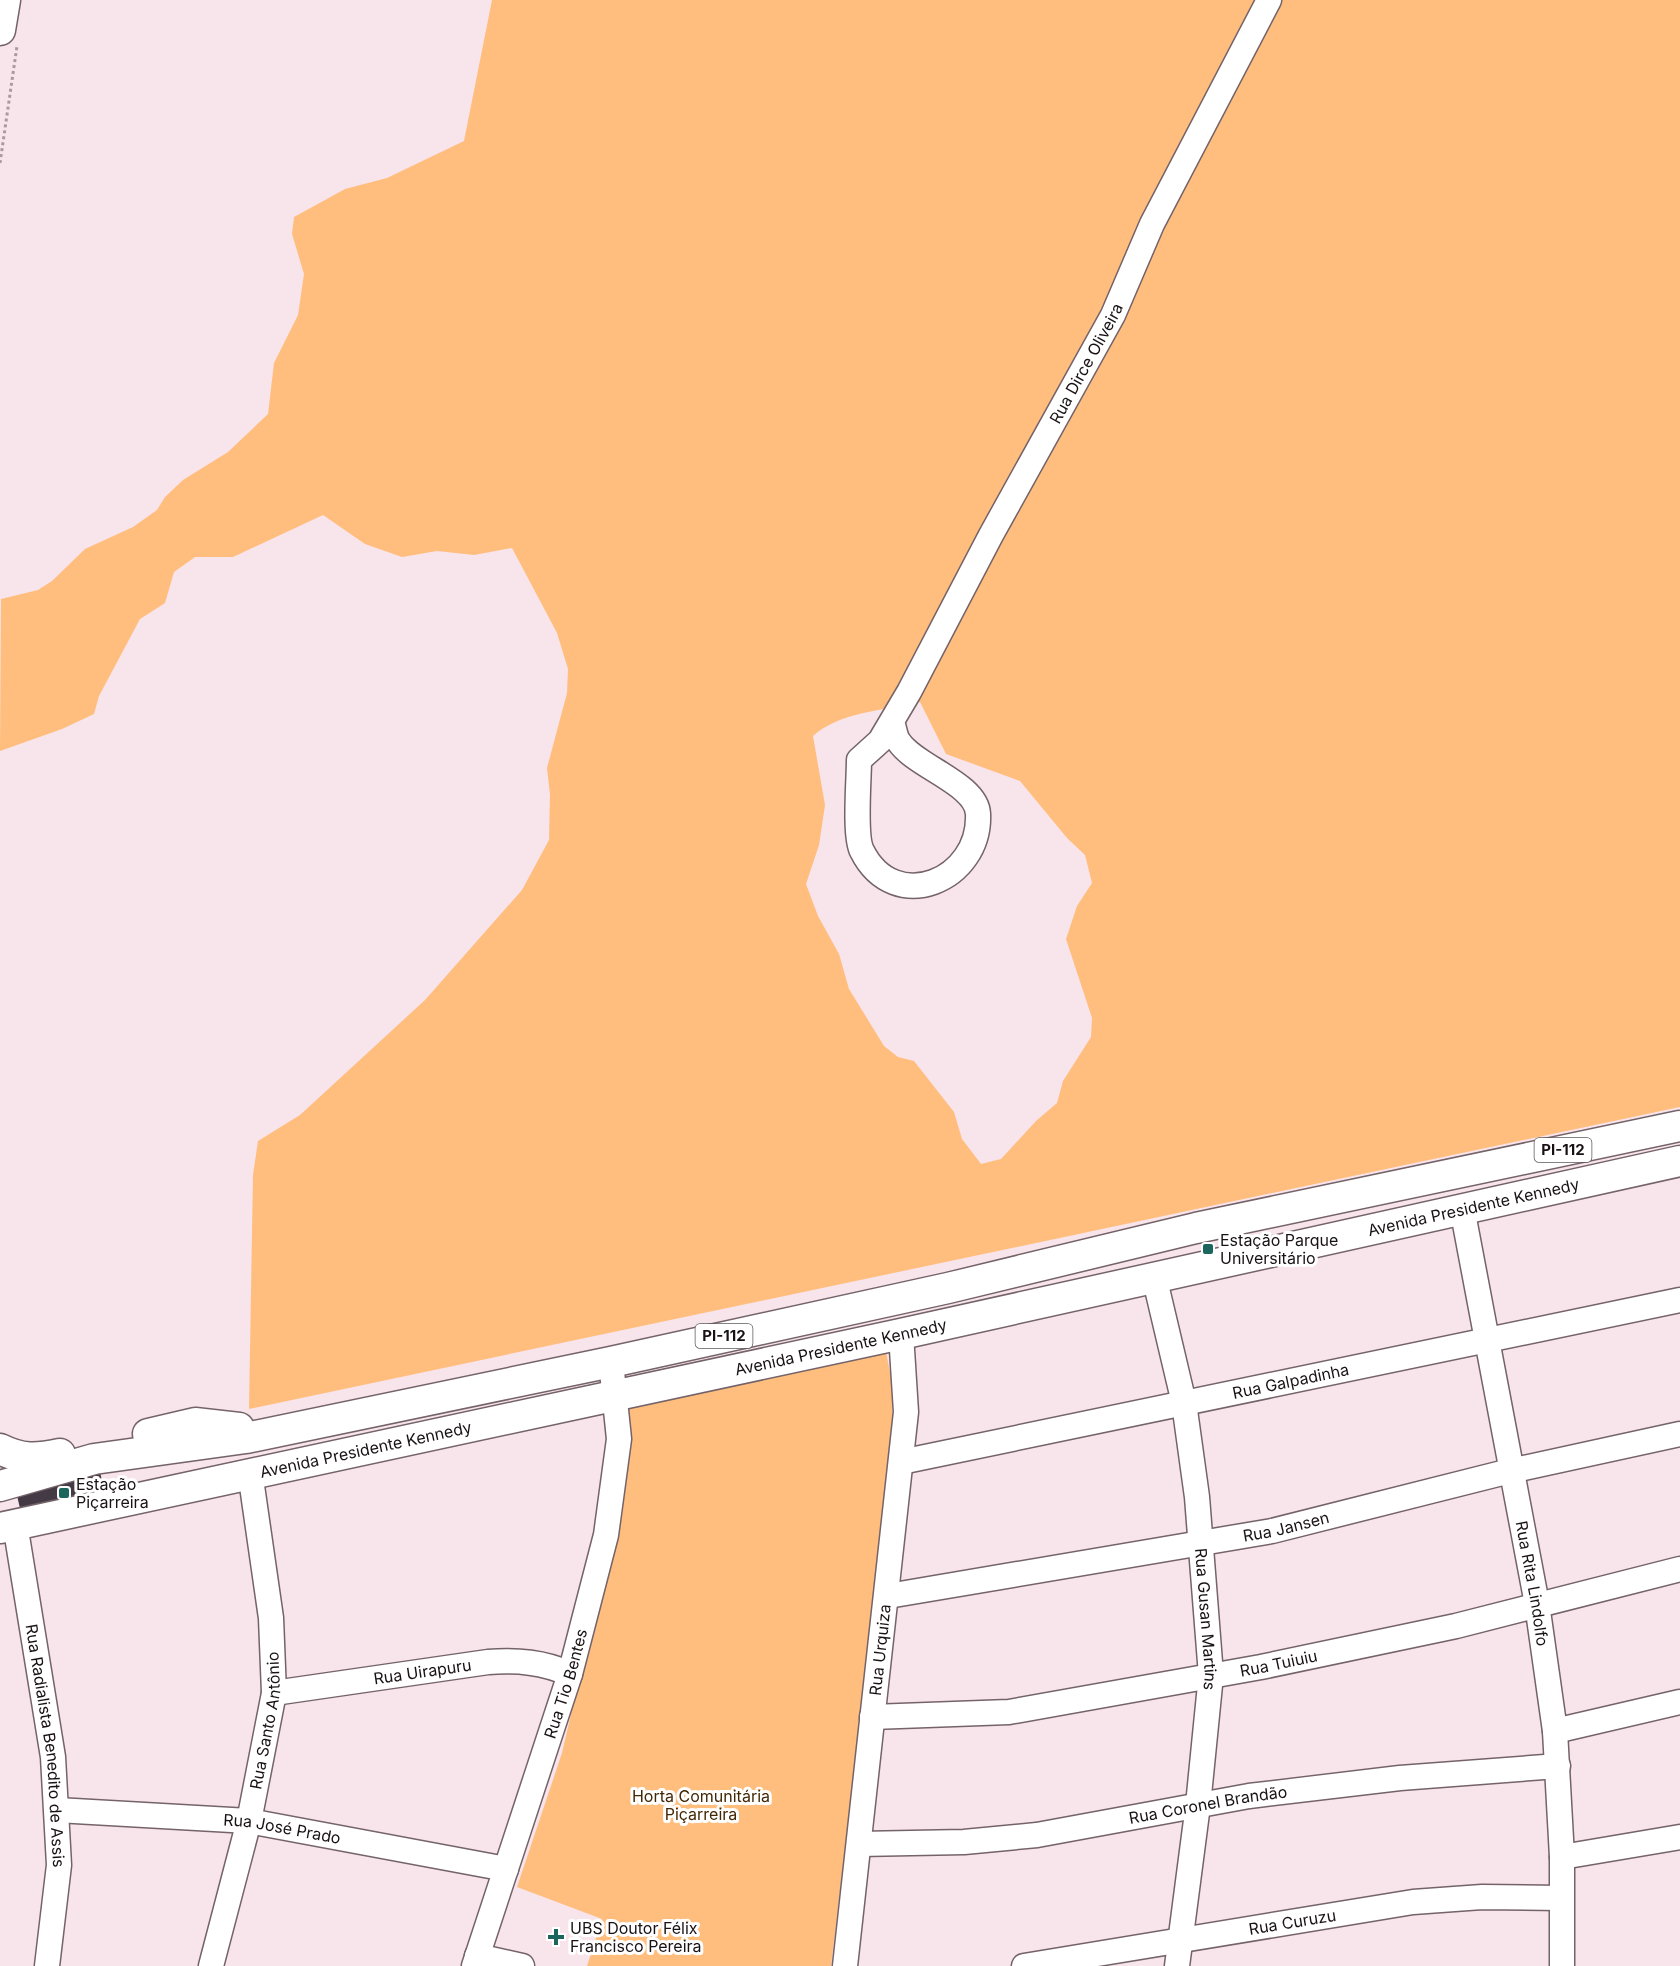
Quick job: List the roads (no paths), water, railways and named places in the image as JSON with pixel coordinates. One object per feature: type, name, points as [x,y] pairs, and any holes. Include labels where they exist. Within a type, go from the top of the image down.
[{"type":"main road","points":[[4,0],[9,34]]},
{"type":"main road","name":"Avenida Presidente Kennedy","points":[[0,1486],[94,1459],[274,1432],[611,1362],[948,1288],[1208,1226],[1680,1126]]},
{"type":"main road","points":[[1642,1133],[1649,1168]]},
{"type":"main road","name":"Avenida Presidente Kennedy","points":[[7,1526],[901,1334],[1680,1161]]},
{"type":"main road","points":[[8,1453],[30,1460],[195,1423],[274,1432]]},
{"type":"street","name":"Rua Dirce Oliveira","points":[[892,721],[898,742],[921,763],[974,799],[979,812],[977,832],[966,859],[942,879],[927,886],[889,881],[872,866],[861,850],[857,834],[859,760],[880,741],[892,721],[1113,315],[1152,224],[1269,0]]},
{"type":"street","name":"Rua Rita Lindolfo","points":[[1462,1208],[1485,1341],[1537,1604],[1555,1731],[1562,1857],[1562,1966]]},
{"type":"street","name":"Rua Gusan Martins","points":[[1154,1276],[1184,1403],[1202,1542],[1211,1675],[1198,1805],[1176,1966]]},
{"type":"street","name":"Rua Galpadinha","points":[[901,1462],[1680,1300]]},
{"type":"street","name":"Rua Urquiza","points":[[845,1966],[872,1717],[888,1596],[906,1412],[901,1334]]},
{"type":"street","name":"Rua Tio Bentes","points":[[476,1961],[570,1674],[606,1535],[619,1439],[611,1362]]},
{"type":"street","name":"Rua Jansen","points":[[888,1596],[1272,1531],[1339,1516],[1510,1471],[1680,1434]]},
{"type":"street","name":"Rua Santo Antônio","points":[[211,1966],[249,1821],[274,1693],[271,1618],[250,1472]]},
{"type":"street","name":"Rua Radialista Benedito de Assis","points":[[7,1526],[53,1757],[59,1865],[46,1966]]},
{"type":"street","name":"Rua Tuiuiu","points":[[872,1717],[1009,1712],[1346,1651],[1680,1569]]},
{"type":"street","name":"Rua Uirapuru","points":[[274,1693],[488,1662],[519,1660],[551,1666],[570,1674]]},
{"type":"street","points":[[1555,1731],[1680,1702]]},
{"type":"street","name":"Rua Coronel Brandão","points":[[859,1844],[964,1842],[1037,1835],[1249,1796],[1400,1778],[1558,1766]]},
{"type":"street","name":"Rua José Prado","points":[[57,1810],[249,1821],[506,1869]]},
{"type":"street","points":[[1562,1857],[1680,1837]]},
{"type":"street","name":"Rua Curuzu","points":[[1023,1966],[1413,1902],[1482,1897],[1561,1898]]},
{"type":"street","points":[[476,1961],[522,1966]]},
{"type":"place","name":"Estação Parque Universitário","points":[[1208,1249]]},
{"type":"place","name":"Estação Piçarreira","points":[[64,1493]]},
{"type":"place","name":"UBS Doutor Félix Francisco Pereira","points":[[556,1937]]},
{"type":"park label","name":"Horta Comunitária Piçarreira","points":[[701,1805]]}]
